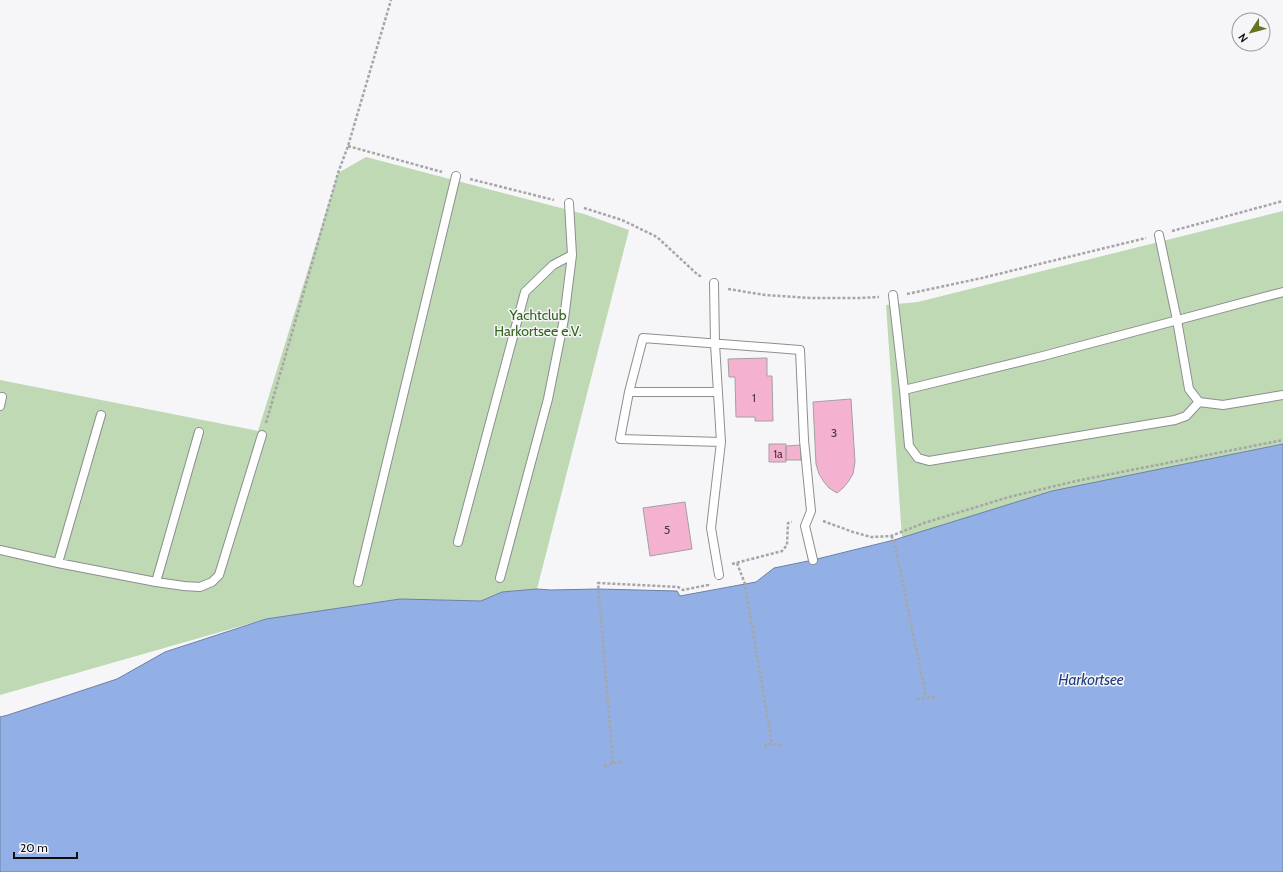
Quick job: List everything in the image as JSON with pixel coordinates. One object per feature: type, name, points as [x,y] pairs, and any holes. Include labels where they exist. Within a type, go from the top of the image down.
[{"type":"lane","points":[[358,582],[456,176]]},
{"type":"lane","points":[[500,578],[548,399],[564,319],[572,255],[569,203]]},
{"type":"lane","points":[[1159,235],[1177,320],[1189,389],[1199,402],[1223,404],[1283,394]]},
{"type":"lane","points":[[458,542],[525,292],[553,265],[572,255]]},
{"type":"lane","points":[[714,283],[717,392],[721,442],[711,528],[718,571]]},
{"type":"lane","points":[[904,390],[1043,356],[1283,292]]},
{"type":"lane","points":[[893,295],[909,446],[918,458],[929,461],[1175,420],[1186,416],[1199,402]]},
{"type":"lane","points":[[721,442],[620,439],[629,392],[643,338],[800,350],[804,440],[811,511],[805,526],[813,560]]},
{"type":"lane","points":[[629,392],[717,392]]},
{"type":"lane","points":[[0,406],[2,396]]},
{"type":"lane","points":[[58,563],[101,415]]},
{"type":"lane","points":[[156,582],[199,432]]},
{"type":"lane","points":[[0,550],[156,582],[200,587],[212,582],[219,575],[262,435]]},
{"type":"path","points":[[262,435],[338,172],[348,146],[391,0]]},
{"type":"path","points":[[348,146],[456,176],[569,203],[622,220],[657,237],[698,275],[724,288],[765,296],[858,298],[910,294],[1159,235],[1283,201]]},
{"type":"path","points":[[614,763],[598,583],[678,587],[683,590],[708,585],[705,571],[718,571],[737,562],[782,551],[787,545],[788,523],[817,517],[852,532],[871,537],[891,536],[924,523],[1009,497],[1283,440]]},
{"type":"path","points":[[891,536],[894,540],[926,697]]},
{"type":"path","points":[[737,562],[745,584],[772,744]]},
{"type":"path","points":[[917,699],[937,697]]},
{"type":"path","points":[[764,746],[772,744],[782,745]]},
{"type":"path","points":[[604,766],[622,762]]},
{"type":"green space","name":"Yachtclub Harkortsee e.V.","points":[[366,157],[584,214],[629,230],[537,589],[502,592],[481,601],[400,599],[266,619],[0,695],[0,380],[258,431],[338,173]]},
{"type":"green space","points":[[1283,211],[1283,444],[1052,491],[902,538],[886,305],[918,302]]},
{"type":"water","name":"Harkortsee","points":[[1283,444],[1283,872],[0,872],[0,717],[117,679],[165,652],[266,619],[400,599],[481,601],[502,592],[537,589],[677,591],[680,596],[756,582],[774,568],[894,540],[1052,491]]},
{"type":"building","points":[[767,358],[767,376],[772,376],[773,421],[755,421],[755,417],[736,417],[735,377],[729,377],[728,359]]},
{"type":"building","points":[[851,399],[855,462],[853,474],[843,488],[837,493],[829,488],[824,482],[819,474],[816,464],[813,402]]},
{"type":"building","points":[[769,444],[786,444],[786,462],[769,462]]},
{"type":"building","points":[[801,445],[801,460],[786,460],[786,446]]},
{"type":"building","points":[[685,502],[692,549],[650,556],[643,508]]}]
